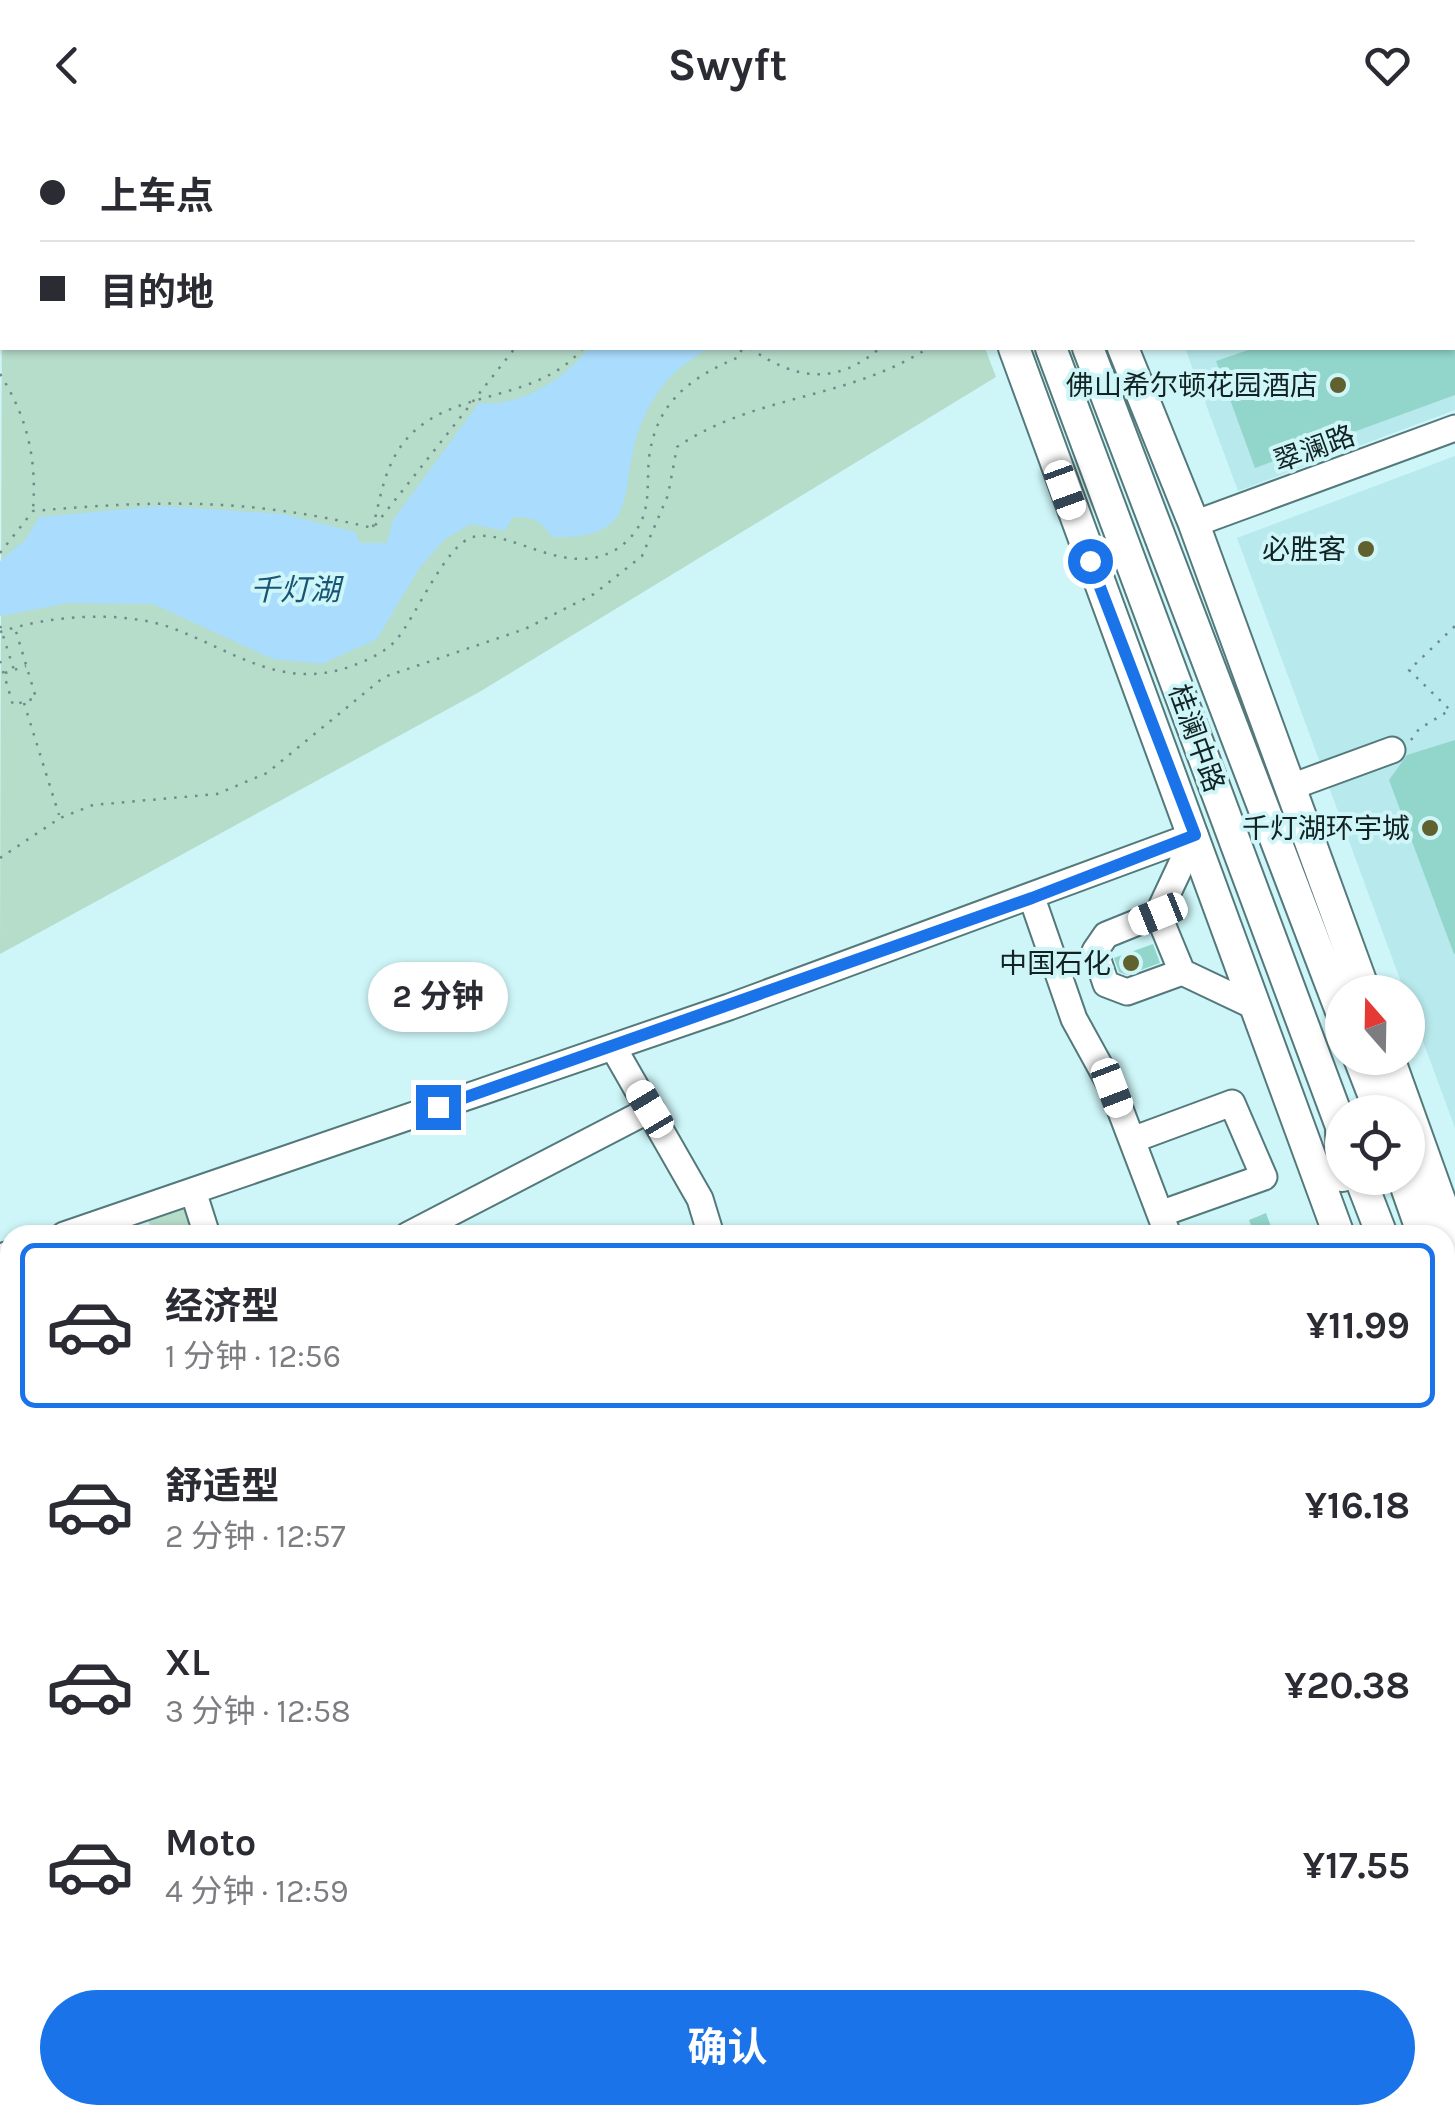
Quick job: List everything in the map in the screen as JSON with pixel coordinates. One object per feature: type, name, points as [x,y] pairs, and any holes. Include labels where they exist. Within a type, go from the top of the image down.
[{"type":"main road","points":[[1015,350],[1338,1225]]},
{"type":"main road","name":"桂澜中路","points":[[1052,350],[1330,1095]]},
{"type":"main road","name":"桂澜中路","points":[[1089,350],[1327,975]]},
{"type":"main road","points":[[1123,350],[1194,524],[1360,975]]},
{"type":"main road","points":[[1394,1075],[1440,1225]]},
{"type":"main road","name":"桂澜中路","points":[[1342,1195],[1342,1225]]},
{"type":"main road","points":[[1367,1195],[1378,1225]]},
{"type":"main road","points":[[1415,1195],[1436,1225]]},
{"type":"main road","points":[[1425,1195],[1438,1225]]},
{"type":"street","name":"翠澜路","points":[[1194,524],[1455,428]]},
{"type":"street","points":[[1291,787],[1392,750]]},
{"type":"street","points":[[93,1225],[613,1047],[1032,898],[1195,835]]},
{"type":"street","points":[[1182,972],[1127,992],[1106,984],[1095,951],[1106,935],[1158,914],[1195,835]]},
{"type":"street","points":[[1032,898],[1074,1019],[1112,1088],[1164,1225],[1264,1177],[1232,1103],[1132,1140]]},
{"type":"street","points":[[1158,914],[1182,972],[1258,1008]]},
{"type":"street","points":[[613,1047],[700,1199],[708,1225]]},
{"type":"street","points":[[427,1225],[650,1109]]},
{"type":"street","points":[[193,1191],[203,1225]]},
{"type":"path","points":[[373,528],[513,350]]},
{"type":"path","points":[[373,528],[390,464],[418,426],[433,414],[545,380],[569,365],[582,350]]},
{"type":"path","points":[[14,670],[0,629],[101,618],[169,627],[294,676],[370,660],[395,642],[456,548],[474,537],[497,539],[548,557],[612,552],[630,538],[648,508],[649,454],[671,396],[700,373],[738,357],[741,350]]},
{"type":"path","points":[[753,350],[776,366],[806,374],[836,372],[864,361],[878,350]]},
{"type":"path","points":[[0,858],[60,818],[94,806],[216,794],[267,773],[384,677],[525,629],[594,594],[642,556],[668,496],[677,447],[711,424],[891,372],[925,350]]},
{"type":"path","points":[[0,374],[20,407],[32,452],[33,511],[0,552]]},
{"type":"path","points":[[33,511],[166,500],[247,504],[373,528]]},
{"type":"path","points":[[1392,750],[1450,710],[1409,670],[1455,626]]},
{"type":"path","points":[[0,661],[13,705],[36,698],[15,627]]},
{"type":"path","points":[[4,674],[26,666]]},
{"type":"path","points":[[24,702],[60,818]]},
{"type":"shaded area","points":[[1186,350],[1454,350],[1455,410],[1238,491]]},
{"type":"shaded area","points":[[1455,456],[1455,1128],[1425,1047],[1425,975],[1398,975],[1237,538]]},
{"type":"green space","points":[[2,350],[986,350],[996,377],[481,691],[0,954]]},
{"type":"green space","points":[[187,1203],[194,1225],[150,1225],[147,1216]]},
{"type":"water","name":"千灯湖","points":[[587,350],[707,350],[676,371],[652,402],[633,449],[623,505],[615,519],[582,536],[552,537],[540,523],[526,518],[513,517],[505,531],[471,524],[445,539],[418,570],[377,639],[322,664],[273,659],[153,604],[69,603],[0,616],[0,561],[26,539],[39,517],[160,506],[283,514],[355,532],[360,543],[387,543],[393,520],[479,403],[526,396],[555,380]]},
{"type":"building","points":[[1248,350],[1455,350],[1455,395],[1255,468],[1216,361]]},
{"type":"building","name":"千灯湖环宇城","points":[[1455,740],[1454,954],[1389,780],[1407,755]]},
{"type":"building","name":"中国石化","points":[[1153,944],[1160,963],[1127,975],[1119,972],[1114,958]]},
{"type":"building","points":[[1266,1213],[1270,1225],[1251,1225],[1249,1220]]},
{"type":"place","name":"佛山希尔顿花园酒店","points":[[1338,385]]},
{"type":"place","name":"必胜客","points":[[1366,549]]},
{"type":"place","name":"千灯湖环宇城","points":[[1430,828]]},
{"type":"place","name":"中国石化","points":[[1131,963]]},
{"type":"route","points":[[438,1107],[1032,898],[1195,835],[1090,561]]}]
